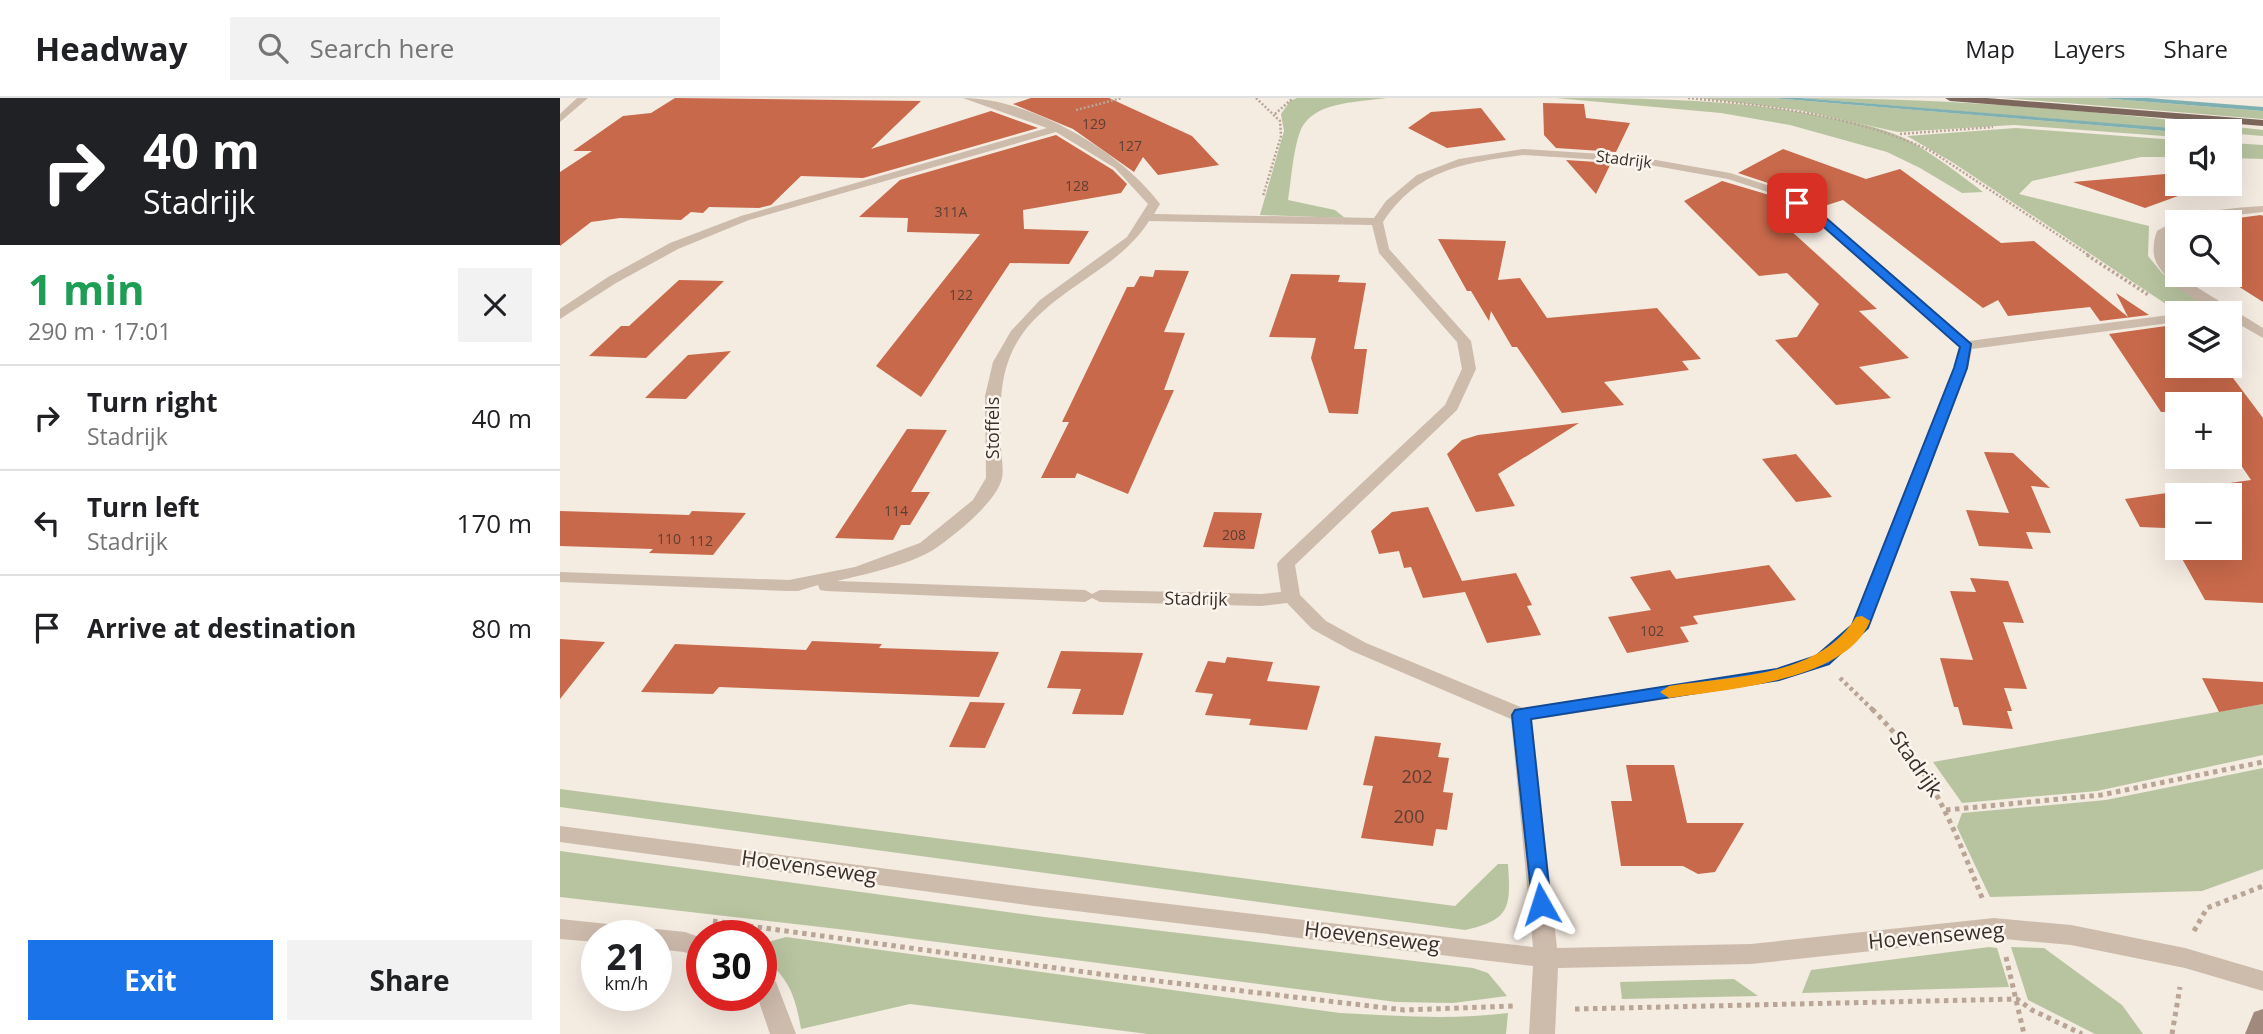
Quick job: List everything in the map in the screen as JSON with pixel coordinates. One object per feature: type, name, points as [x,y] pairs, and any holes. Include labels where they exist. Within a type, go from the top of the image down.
[{"type":"main road","points":[[1950,98],[2263,123]]},
{"type":"street","points":[[560,119],[583,98]]},
{"type":"street","points":[[968,98],[1009,110],[1091,147],[1141,183],[1154,204],[1144,217]]},
{"type":"street","points":[[560,316],[611,280],[674,246],[745,218],[1054,129]]},
{"type":"street","name":"Stadrijk","points":[[1377,222],[1388,203],[1415,180],[1462,161],[1492,156],[1523,152],[1566,153],[1633,159],[1730,176],[1781,193],[1813,212],[1966,346]]},
{"type":"street","points":[[2242,211],[2263,209]]},
{"type":"street","points":[[1144,217],[1377,222],[1383,250],[1464,341],[1469,369],[1452,407],[1286,565],[1291,597],[1319,625],[1359,647],[1521,715],[1779,675],[1823,660],[1859,628],[1966,346],[2165,320]]},
{"type":"street","name":"Stoffels","points":[[787,586],[859,571],[926,547],[980,503],[993,478],[992,396],[1000,362],[1018,331],[1045,303],[1132,239],[1144,217]]},
{"type":"street","points":[[2165,231],[2161,234],[2159,249],[2165,266]]},
{"type":"street","points":[[2190,287],[2210,301]]},
{"type":"street","points":[[2242,322],[2263,334]]},
{"type":"street","name":"Stoffels","points":[[560,577],[1092,596]]},
{"type":"street","name":"Stadrijk","points":[[1092,596],[1261,600],[1291,597]]},
{"type":"street","points":[[1521,715],[1546,958],[1543,1022]]},
{"type":"street","name":"Hoevenseweg","points":[[560,834],[1048,898],[1546,958],[1751,954],[1994,928],[2071,935],[2185,958],[2263,981]]},
{"type":"street","points":[[560,929],[581,931]]},
{"type":"street","points":[[774,1011],[783,1034]]},
{"type":"street","points":[[2258,1034],[2263,1020]]},
{"type":"path","points":[[1255,220],[1281,136],[1280,121],[1256,98]]},
{"type":"path","points":[[1275,114],[1293,98]]},
{"type":"path","points":[[1688,98],[1818,114],[1899,134],[1931,151],[2155,299]]},
{"type":"path","name":"Stadrijk","points":[[1823,660],[1888,725],[1917,760],[1946,810],[2005,951],[2024,1034]]},
{"type":"path","points":[[1946,810],[2101,795],[2263,762]]},
{"type":"path","points":[[2172,1034],[2189,941],[2207,908],[2263,886]]},
{"type":"path","points":[[777,930],[1107,975],[1404,1010],[1507,1005],[1543,1022],[2017,999],[2032,1010],[2082,1034]]},
{"type":"green space","points":[[1297,98],[1386,98],[1330,107],[1311,116],[1301,130],[1295,149],[1288,200],[1335,210],[1345,218],[1260,215],[1284,131],[1281,114],[1290,101]]},
{"type":"green space","points":[[1556,98],[1726,103],[1793,111],[1856,123],[1904,138],[1983,192],[1962,193],[1887,152],[1790,125],[1721,113]]},
{"type":"green space","points":[[1700,98],[1773,98],[2165,131],[2165,136],[2014,125],[1898,132],[1798,110]]},
{"type":"green space","points":[[1801,98],[1916,100],[2090,112],[2166,119],[2165,128]]},
{"type":"green space","points":[[2003,98],[2100,98],[2263,111],[2263,119]]},
{"type":"green space","points":[[2016,128],[2165,139],[2165,157],[2141,157],[2032,181],[2019,194],[2149,226],[2148,256],[2165,275],[2165,287],[2181,287],[2199,301],[2165,301],[2165,303],[1952,162],[1907,136]]},
{"type":"green space","points":[[2242,128],[2263,130],[2263,136],[2242,134]]},
{"type":"green space","points":[[2242,144],[2263,145],[2263,159],[2242,158]]},
{"type":"green space","points":[[2263,704],[2263,755],[2097,791],[1962,803],[1933,762]]},
{"type":"green space","points":[[2263,768],[2263,869],[2202,891],[1990,897],[1957,827],[1962,813],[2106,800]]},
{"type":"green space","points":[[560,789],[1455,906],[1498,864],[1508,864],[1508,902],[1499,916],[1491,922],[1465,930],[560,807]]},
{"type":"green space","points":[[560,851],[1044,917],[1473,968],[1488,973],[1507,996],[1453,1003],[1396,1002],[777,920],[560,897]]},
{"type":"green space","points":[[786,937],[1340,1013],[1445,1017],[1508,1013],[1506,1034],[1148,1034],[910,1004],[801,1029],[789,988],[777,971],[777,940]]},
{"type":"green space","points":[[2011,947],[2044,948],[2122,1005],[2143,1034],[2095,1034],[2028,1000]]},
{"type":"green space","points":[[1997,948],[2009,987],[1802,993],[1811,970]]},
{"type":"green space","points":[[1734,979],[1758,996],[1622,999],[1620,982]]},
{"type":"water","points":[[1773,98],[2165,127],[2165,131]]},
{"type":"water","points":[[2100,98],[2148,98],[2263,107],[2263,111]]},
{"type":"building","points":[[675,98],[921,101],[871,149],[991,111],[1038,128],[863,178],[801,176],[771,205],[759,208],[709,207],[703,213],[691,212],[681,220],[620,218],[591,222],[560,246],[560,172],[592,151],[573,151],[623,116],[651,113]]},
{"type":"building","points":[[1031,98],[1109,98],[1192,136],[1219,165],[1158,175],[1143,157],[1134,172],[1073,129],[1013,104]]},
{"type":"building","points":[[1543,103],[1584,104],[1586,118],[1630,123],[1616,152],[1556,148],[1544,135]]},
{"type":"building","points":[[1481,108],[1506,140],[1447,148],[1408,128],[1431,112]]},
{"type":"building","points":[[1056,135],[1113,170],[1127,184],[1121,193],[1023,210],[1024,229],[1089,231],[1069,264],[1010,263],[921,397],[876,366],[980,234],[907,232],[908,218],[859,217],[900,180]]},
{"type":"building","points":[[1783,149],[1866,179],[1900,169],[2001,243],[2034,241],[2128,317],[2116,293],[2149,315],[2100,321],[2090,307],[2008,316],[1998,300],[1983,308],[1843,200],[1818,208],[1786,189],[1738,173]]},
{"type":"building","points":[[1566,160],[1611,163],[1596,194]]},
{"type":"building","points":[[2165,174],[2165,196],[2178,196],[2145,208],[2073,182]]},
{"type":"building","points":[[1722,181],[1776,197],[1801,212],[1778,219],[1877,309],[1859,311],[1909,358],[1859,367],[1891,398],[1836,405],[1775,340],[1797,337],[1819,304],[1787,273],[1759,276],[1684,201]]},
{"type":"building","points":[[2263,216],[2263,302],[2239,287],[2242,287],[2242,217]]},
{"type":"building","points":[[1438,239],[1506,241],[1498,280],[1520,278],[1547,318],[1657,308],[1701,359],[1682,361],[1689,370],[1604,382],[1624,405],[1562,413],[1517,347],[1512,347],[1491,311],[1489,321],[1471,291],[1467,291]]},
{"type":"building","points":[[1155,270],[1189,271],[1164,332],[1185,333],[1164,390],[1174,390],[1128,494],[1077,473],[1075,478],[1041,478],[1069,422],[1062,422],[1127,287],[1134,287],[1140,276],[1153,277]]},
{"type":"building","points":[[1291,274],[1340,275],[1338,282],[1366,283],[1354,349],[1367,349],[1358,414],[1329,413],[1311,358],[1316,338],[1269,337]]},
{"type":"building","points":[[679,280],[724,281],[646,358],[589,356],[621,326],[629,326]]},
{"type":"building","points":[[2165,326],[2165,378],[2233,378],[2263,418],[2263,603],[2205,600],[2183,560],[2242,560],[2242,483],[2230,483],[2251,480],[2242,467],[2242,392],[2165,392],[2165,412],[2161,412],[2109,334]]},
{"type":"building","points":[[731,351],[686,399],[645,398],[688,355]]},
{"type":"building","points":[[1579,423],[1498,474],[1515,506],[1476,512],[1447,454],[1462,440],[1478,435]]},
{"type":"building","points":[[907,429],[947,430],[911,492],[930,492],[910,525],[901,525],[893,540],[835,538]]},
{"type":"building","points":[[1984,452],[2013,453],[2050,488],[2031,486],[2051,533],[2026,532],[2033,549],[1979,546],[1966,510],[2009,513]]},
{"type":"building","points":[[1796,454],[1832,497],[1796,502],[1762,459]]},
{"type":"building","points":[[2165,493],[2165,528],[2140,527],[2125,499]]},
{"type":"building","points":[[1428,507],[1462,581],[1516,573],[1532,605],[1527,606],[1541,635],[1487,643],[1465,592],[1423,598],[1411,567],[1404,568],[1399,551],[1379,554],[1371,531],[1392,512]]},
{"type":"building","points":[[560,511],[689,515],[692,511],[746,513],[713,555],[649,553],[653,549],[560,546]]},
{"type":"building","points":[[1214,512],[1262,513],[1254,549],[1203,547]]},
{"type":"building","points":[[1769,565],[1796,600],[1693,616],[1698,624],[1680,627],[1689,642],[1627,653],[1608,617],[1651,610],[1630,577],[1670,570],[1676,579]]},
{"type":"building","points":[[1970,578],[2008,581],[2024,623],[2003,622],[2027,689],[2004,688],[2012,711],[2007,711],[2013,729],[1963,725],[1958,707],[1954,707],[1940,658],[1973,660],[1950,591],[1976,592]]},
{"type":"building","points":[[560,639],[605,642],[560,699]]},
{"type":"building","points":[[812,641],[882,644],[879,648],[999,652],[979,697],[719,687],[713,694],[641,692],[675,644],[806,650]]},
{"type":"building","points":[[1061,651],[1143,653],[1123,715],[1072,714],[1081,689],[1047,688]]},
{"type":"building","points":[[1227,657],[1273,662],[1267,681],[1320,686],[1307,730],[1249,725],[1251,719],[1205,715],[1213,694],[1195,692],[1208,661],[1225,663]]},
{"type":"building","points":[[2202,678],[2263,682],[2263,704],[2219,712]]},
{"type":"building","points":[[970,702],[1005,703],[985,748],[949,747]]},
{"type":"building","points":[[1375,736],[1441,743],[1438,757],[1449,758],[1443,792],[1453,793],[1447,830],[1436,829],[1433,846],[1361,838],[1373,786],[1363,785]]},
{"type":"building","points":[[1626,765],[1674,765],[1687,823],[1744,823],[1715,872],[1698,874],[1683,866],[1621,866],[1611,801],[1632,801]]},
{"type":"slow traffic","points":[[1669,692],[1779,675],[1823,660],[1859,628],[1862,621]]},
{"type":"route","points":[[1541,904],[1521,715],[1779,675],[1823,660],[1859,628],[1961,368],[1966,346],[1813,212],[1797,203]]}]
